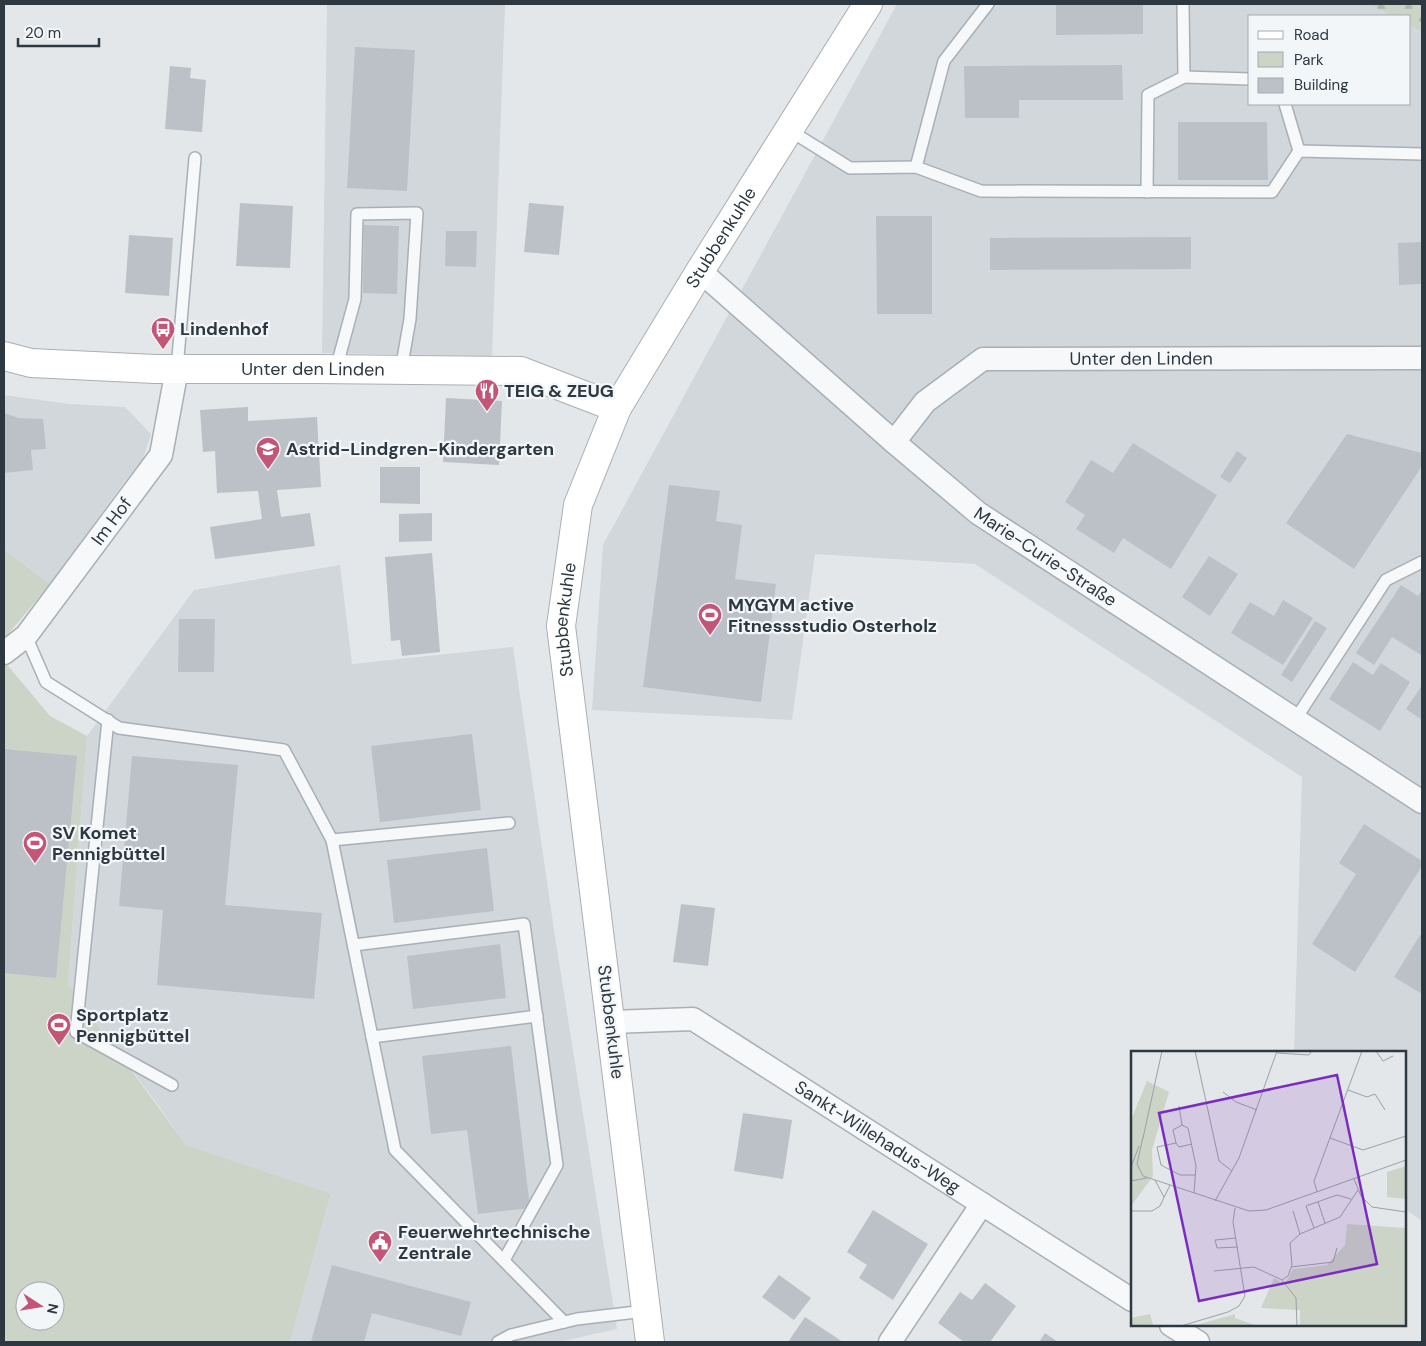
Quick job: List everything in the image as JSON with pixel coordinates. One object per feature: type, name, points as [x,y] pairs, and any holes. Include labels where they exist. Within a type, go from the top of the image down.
[{"type":"main road","name":"Stubbenkuhle","points":[[650,1342],[561,626],[578,505],[617,408],[700,271],[868,4]]},
{"type":"main road","name":"Unter den Linden","points":[[4,356],[31,363],[155,369],[521,370],[617,408]]},
{"type":"street","name":"Marie-Curie-Straße","points":[[700,271],[894,442],[978,513],[1422,802]]},
{"type":"street","name":"Unter den Linden","points":[[894,442],[925,402],[983,360],[1422,358]]},
{"type":"street","name":"Im Hof","points":[[4,653],[26,636],[162,455],[177,369]]},
{"type":"street","name":"Sankt-Willehadus-Weg","points":[[611,1022],[693,1019],[1131,1299]]},
{"type":"street","points":[[890,1342],[982,1204]]},
{"type":"street","points":[[1172,1326],[1198,1342]]},
{"type":"lane","points":[[916,167],[944,61],[988,4]]},
{"type":"lane","points":[[1183,4],[1184,78]]},
{"type":"lane","points":[[1147,192],[1148,95],[1184,78],[1248,79]]},
{"type":"lane","points":[[789,130],[850,168],[916,167],[981,191],[1272,192],[1299,151],[1285,105]]},
{"type":"lane","points":[[1299,151],[1422,154]]},
{"type":"lane","points":[[177,369],[196,158]]},
{"type":"lane","points":[[336,369],[355,299],[357,214],[416,213],[410,319],[401,370]]},
{"type":"lane","points":[[1295,720],[1386,580],[1422,562]]},
{"type":"lane","points":[[26,636],[46,682],[119,728],[284,750],[332,840],[396,1150],[564,1322]]},
{"type":"lane","points":[[108,720],[76,1032],[172,1085]]},
{"type":"lane","points":[[332,840],[509,823]]},
{"type":"lane","points":[[354,945],[524,924],[557,1165],[504,1260]]},
{"type":"lane","points":[[372,1037],[537,1016]]},
{"type":"lane","points":[[498,1342],[511,1335],[577,1319],[646,1311]]},
{"type":"shaded area","points":[[327,4],[505,4],[492,356],[322,353]]},
{"type":"shaded area","points":[[897,4],[1368,4],[1390,15],[1248,15],[1248,105],[1411,105],[1411,26],[1422,32],[1422,1221],[1406,1210],[1406,1051],[1294,1051],[1302,777],[975,564],[815,554],[792,720],[592,710],[603,545]]},
{"type":"shaded area","points":[[4,395],[69,404],[125,407],[151,434],[143,459],[50,584],[4,550]]},
{"type":"shaded area","points":[[340,565],[352,664],[513,647],[554,930],[617,1329],[559,1342],[290,1342],[331,1195],[186,1145],[68,984],[87,736],[194,590]]},
{"type":"green space","points":[[1368,4],[1422,4],[1422,32],[1411,26],[1411,15],[1390,15]]},
{"type":"green space","points":[[4,550],[50,584],[4,639]]},
{"type":"green space","name":"Sportplatz Pennigbüttel","points":[[4,661],[50,716],[87,736],[68,984],[186,1145],[331,1194],[290,1342],[4,1342]]},
{"type":"building","points":[[1056,4],[1143,4],[1143,34],[1056,35]]},
{"type":"building","points":[[355,47],[415,50],[407,191],[347,188]]},
{"type":"building","points":[[1122,65],[1123,100],[1019,100],[1019,118],[965,118],[964,66]]},
{"type":"building","points":[[170,66],[191,68],[190,78],[206,80],[202,132],[165,129]]},
{"type":"building","points":[[1178,122],[1267,122],[1268,180],[1178,180]]},
{"type":"building","points":[[240,203],[293,206],[290,268],[236,266]]},
{"type":"building","points":[[529,203],[564,206],[559,255],[524,252]]},
{"type":"building","points":[[876,216],[932,216],[932,314],[877,314]]},
{"type":"building","points":[[364,225],[399,226],[397,294],[363,293]]},
{"type":"building","points":[[446,231],[477,231],[476,267],[445,266]]},
{"type":"building","points":[[129,235],[173,238],[169,296],[125,293]]},
{"type":"building","points":[[1191,237],[1191,269],[990,270],[990,238]]},
{"type":"building","points":[[1422,242],[1422,284],[1399,285],[1398,243]]},
{"type":"building","points":[[446,398],[502,401],[499,465],[443,462]]},
{"type":"building","name":"Astrid-Lindgren-Kindergarten","points":[[248,407],[248,421],[317,417],[321,487],[277,490],[281,517],[310,513],[315,546],[215,559],[210,527],[262,519],[258,491],[217,493],[215,451],[203,452],[200,410]]},
{"type":"building","points":[[4,413],[19,418],[43,419],[46,449],[31,450],[33,470],[4,473]]},
{"type":"building","points":[[1347,434],[1422,453],[1422,466],[1354,569],[1286,523]]},
{"type":"building","points":[[1133,443],[1217,495],[1171,569],[1123,538],[1114,553],[1076,529],[1085,515],[1065,502],[1091,460],[1113,473]]},
{"type":"building","points":[[1237,451],[1247,458],[1230,483],[1220,477]]},
{"type":"building","points":[[380,467],[420,467],[420,504],[380,503]]},
{"type":"building","name":"MYGYM active Fitnessstudio Osterholz","points":[[669,485],[720,491],[716,521],[742,525],[735,579],[776,584],[761,702],[643,687]]},
{"type":"building","points":[[432,513],[432,541],[399,542],[399,514]]},
{"type":"building","points":[[432,553],[440,652],[402,656],[400,640],[391,641],[385,557]]},
{"type":"building","points":[[1209,556],[1238,574],[1210,616],[1182,597]]},
{"type":"building","points":[[1401,585],[1418,596],[1422,590],[1422,653],[1421,655],[1392,637],[1374,665],[1356,653]]},
{"type":"building","points":[[1283,600],[1313,618],[1283,665],[1231,633],[1250,602],[1274,616]]},
{"type":"building","points":[[179,619],[215,619],[214,672],[178,672]]},
{"type":"building","points":[[1315,621],[1327,628],[1292,682],[1281,675]]},
{"type":"building","points":[[1353,662],[1373,675],[1381,663],[1410,682],[1380,731],[1329,699]]},
{"type":"building","points":[[1422,685],[1422,720],[1406,709]]},
{"type":"building","points":[[472,734],[481,810],[380,822],[371,746]]},
{"type":"building","name":"SV Komet Pennigbüttel","points":[[4,749],[77,756],[56,978],[4,973]]},
{"type":"building","points":[[132,756],[238,765],[225,905],[322,913],[314,999],[157,985],[163,910],[119,906]]},
{"type":"building","points":[[1364,824],[1422,861],[1422,866],[1355,972],[1312,944],[1356,874],[1339,863]]},
{"type":"building","points":[[487,848],[494,911],[394,923],[387,860]]},
{"type":"building","points":[[681,904],[715,908],[708,966],[673,962]]},
{"type":"building","points":[[1422,932],[1422,994],[1394,977]]},
{"type":"building","points":[[500,944],[506,998],[413,1009],[407,956]]},
{"type":"building","points":[[511,1046],[530,1208],[478,1214],[467,1130],[431,1134],[422,1056]]},
{"type":"building","points":[[743,1113],[792,1120],[783,1179],[734,1171]]},
{"type":"building","points":[[873,1210],[928,1244],[893,1300],[859,1278],[867,1265],[847,1252]]},
{"type":"building","points":[[332,1265],[471,1302],[461,1336],[372,1313],[364,1342],[311,1342]]},
{"type":"building","points":[[779,1275],[811,1298],[794,1320],[762,1297]]},
{"type":"building","points":[[985,1283],[1016,1306],[990,1342],[964,1342],[938,1323],[960,1292],[972,1300]]},
{"type":"building","points":[[805,1317],[843,1342],[788,1342]]},
{"type":"building","points":[[1045,1333],[1058,1342],[1039,1342]]},
{"type":"place","name":"Lindenhof","points":[[163,350]]},
{"type":"place","name":"TEIG & ZEUG","points":[[487,412]]},
{"type":"place","name":"Astrid-Lindgren-Kindergarten","points":[[268,470]]},
{"type":"place","name":"MYGYM active Fitnessstudio Osterholz","points":[[710,636]]},
{"type":"place","name":"SV Komet Pennigbüttel","points":[[35,864]]},
{"type":"place","name":"Sportplatz Pennigbüttel","points":[[59,1046]]},
{"type":"place","name":"Feuerwehrtechnische Zentrale","points":[[380,1263]]}]
